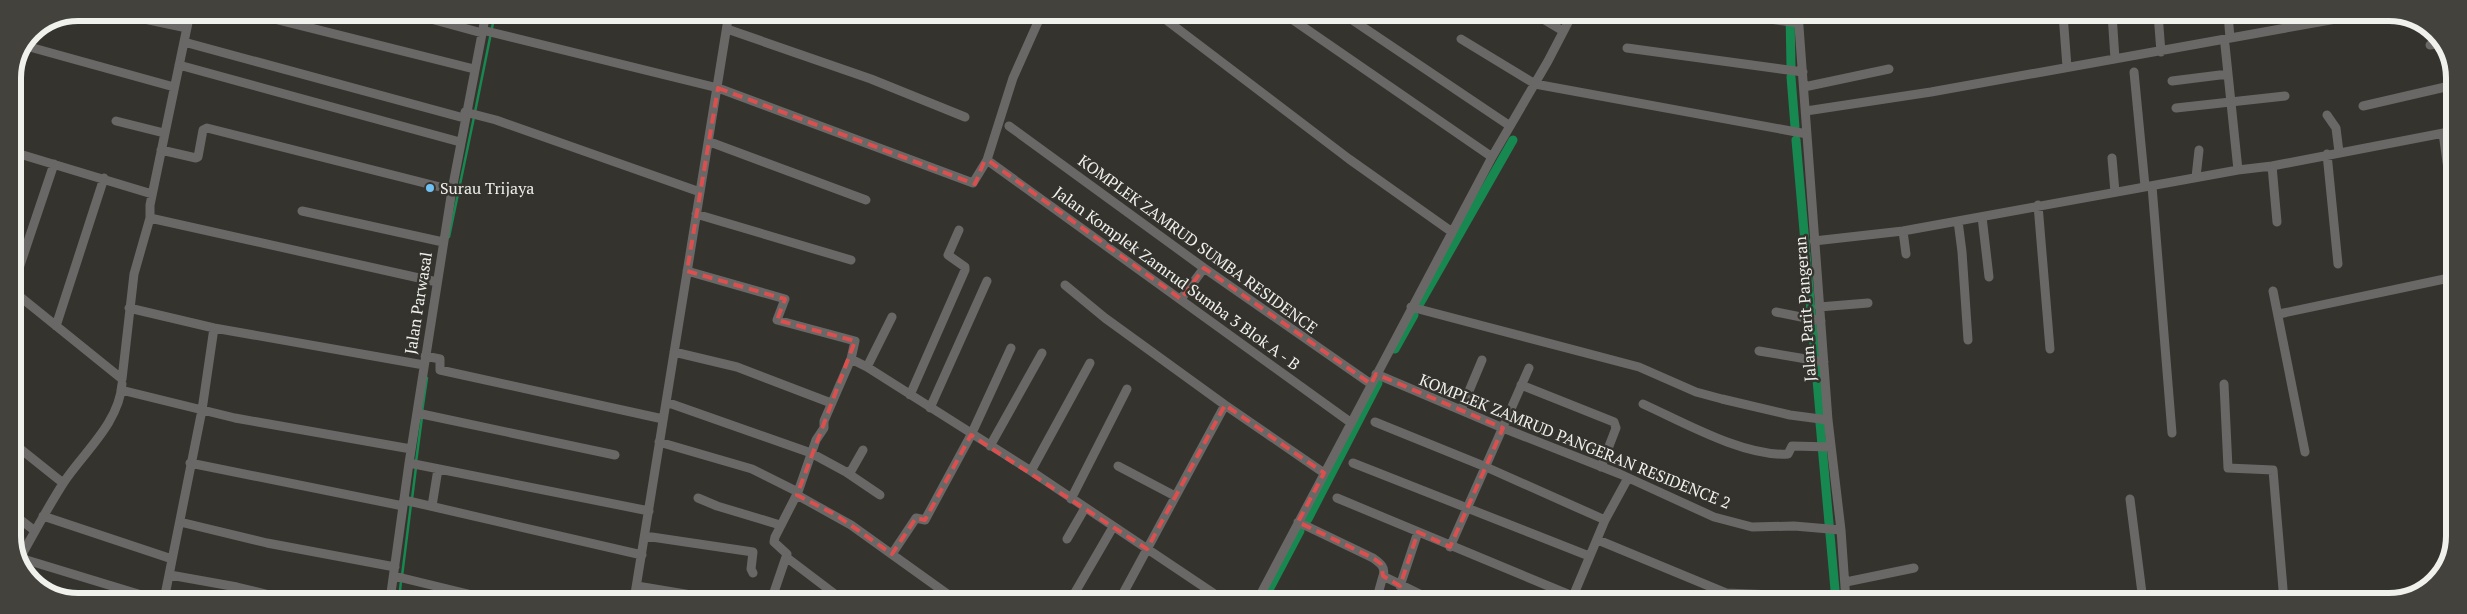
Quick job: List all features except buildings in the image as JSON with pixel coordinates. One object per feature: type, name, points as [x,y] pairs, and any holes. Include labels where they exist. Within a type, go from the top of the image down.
[{"type":"street","points":[[156,21],[187,28]]},
{"type":"street","points":[[24,551],[63,483],[107,424],[121,390],[134,274],[150,218],[152,194],[188,21]]},
{"type":"street","points":[[283,21],[474,69]]},
{"type":"street","points":[[442,21],[718,88],[970,182],[974,182],[984,162],[987,160],[1013,78],[1038,21]]},
{"type":"street","name":"Jalan Parwasal","points":[[391,593],[407,502],[416,465],[411,449],[423,415],[424,361],[443,242],[460,142],[470,114],[474,69],[485,21]]},
{"type":"street","points":[[636,593],[728,21]]},
{"type":"street","points":[[1168,21],[1349,159],[1452,232]]},
{"type":"street","points":[[1295,21],[1492,157]]},
{"type":"street","points":[[1354,21],[1510,126]]},
{"type":"street","points":[[1546,21],[1563,31]]},
{"type":"street","points":[[1261,593],[1370,384],[1492,157],[1535,84],[1569,21]]},
{"type":"street","points":[[1777,21],[1790,21]]},
{"type":"street","name":"Jalan Parit Pangeran","points":[[1797,21],[1806,111],[1819,307],[1818,321],[1824,362],[1838,529],[1846,582],[1845,593]]},
{"type":"street","points":[[2064,21],[2067,67]]},
{"type":"street","points":[[2112,21],[2115,59]]},
{"type":"street","points":[[2159,21],[2161,52]]},
{"type":"street","points":[[2228,21],[2228,74],[2238,170]]},
{"type":"street","points":[[1806,111],[2227,42],[2309,21]]},
{"type":"street","points":[[727,29],[871,79],[965,117]]},
{"type":"street","points":[[1461,39],[1535,84],[1807,134]]},
{"type":"street","points":[[184,42],[470,114],[700,192]]},
{"type":"street","points":[[2430,45],[2434,44]]},
{"type":"street","points":[[31,47],[174,87]]},
{"type":"street","points":[[1627,48],[1803,72]]},
{"type":"street","points":[[179,65],[460,142]]},
{"type":"street","points":[[1804,86],[1889,69]]},
{"type":"street","points":[[2134,72],[2149,186],[2172,433]]},
{"type":"street","points":[[2172,81],[2228,74]]},
{"type":"street","points":[[2362,106],[2446,87]]},
{"type":"street","points":[[2176,108],[2285,96]]},
{"type":"street","points":[[2327,115],[2336,128],[2339,152]]},
{"type":"street","points":[[116,121],[164,133]]},
{"type":"street","name":"KOMPLEK ZAMRUD SUMBA RESIDENCE","points":[[1009,126],[1204,268],[1370,384]]},
{"type":"street","points":[[161,150],[196,158],[198,157],[203,130],[207,128],[452,190]]},
{"type":"street","points":[[1814,241],[1902,231],[2196,177],[2272,166],[2446,132]]},
{"type":"street","points":[[2443,133],[2446,155]]},
{"type":"street","points":[[710,142],[866,200]]},
{"type":"street","points":[[2196,177],[2199,150]]},
{"type":"street","points":[[21,154],[152,194]]},
{"type":"street","points":[[2327,154],[2338,264]]},
{"type":"street","points":[[2112,158],[2115,192]]},
{"type":"street","name":"Jalan Komplek Zamrud Sumba 3 Blok A - B","points":[[987,160],[1350,422]]},
{"type":"street","points":[[21,262],[54,164]]},
{"type":"street","points":[[2272,166],[2277,222]]},
{"type":"street","points":[[56,326],[104,178]]},
{"type":"street","points":[[2038,205],[2050,349]]},
{"type":"street","points":[[302,211],[443,242]]},
{"type":"street","points":[[696,214],[851,260]]},
{"type":"street","points":[[1982,217],[1989,277]]},
{"type":"street","points":[[150,218],[437,282]]},
{"type":"street","points":[[1958,221],[1968,340]]},
{"type":"street","points":[[910,395],[965,270],[965,268],[948,256],[959,230]]},
{"type":"street","points":[[1902,231],[1906,254]]},
{"type":"street","points":[[1181,299],[1204,268]]},
{"type":"street","points":[[687,270],[785,299],[777,320],[855,341],[851,360],[831,403],[824,421],[824,428],[818,434],[798,494],[780,525],[774,542],[786,551],[786,557],[774,593]]},
{"type":"street","points":[[2279,314],[2446,280]]},
{"type":"street","points":[[930,408],[987,281]]},
{"type":"street","points":[[1064,285],[1105,318],[1225,405],[1324,473]]},
{"type":"street","points":[[2274,291],[2305,452]]},
{"type":"street","points":[[21,298],[122,379]]},
{"type":"street","points":[[1819,307],[1868,303]]},
{"type":"street","points":[[129,308],[214,328],[424,361],[440,360],[440,370],[663,419]]},
{"type":"street","points":[[1412,308],[1639,367],[1696,392],[1790,415],[1828,420]]},
{"type":"street","points":[[1776,312],[1818,321]]},
{"type":"street","points":[[867,367],[892,317]]},
{"type":"street","points":[[166,593],[202,410],[214,328]]},
{"type":"street","points":[[892,554],[916,518],[925,520],[971,435],[1011,348]]},
{"type":"street","points":[[1759,351],[1824,362]]},
{"type":"street","points":[[674,352],[737,367],[831,403]]},
{"type":"street","points":[[990,446],[1042,353]]},
{"type":"street","points":[[851,360],[867,367],[1030,471],[1213,593]]},
{"type":"street","points":[[1461,410],[1482,360]]},
{"type":"street","points":[[1030,471],[1090,362]]},
{"type":"street","points":[[1450,547],[1529,368]]},
{"type":"street","name":"KOMPLEK ZAMRUD PANGERAN RESIDENCE 2","points":[[1376,374],[1628,478],[1714,516],[1752,527],[1824,527],[1838,529]]},
{"type":"street","points":[[2224,384],[2228,468],[2273,470],[2283,593]]},
{"type":"street","points":[[1521,385],[1614,422],[1616,428],[1601,467]]},
{"type":"street","points":[[1071,499],[1127,389]]},
{"type":"street","points":[[121,390],[202,410],[318,434],[411,449]]},
{"type":"street","points":[[666,402],[812,453],[846,472],[880,496]]},
{"type":"street","points":[[1643,404],[1739,447],[1775,455],[1788,454],[1792,446],[1831,447]]},
{"type":"street","points":[[1123,593],[1225,405]]},
{"type":"street","points":[[423,415],[615,455]]},
{"type":"street","points":[[1375,422],[1486,467],[1605,520]]},
{"type":"street","points":[[659,442],[752,469],[836,515],[946,593]]},
{"type":"street","points":[[21,450],[63,483]]},
{"type":"street","points":[[846,472],[851,471],[863,450]]},
{"type":"street","points":[[190,463],[432,506],[642,555]]},
{"type":"street","points":[[1352,463],[1589,556]]},
{"type":"street","points":[[416,465],[649,511]]},
{"type":"street","points":[[1118,466],[1175,496]]},
{"type":"street","points":[[432,506],[438,469]]},
{"type":"street","points":[[1572,593],[1598,540],[1605,520],[1628,478]]},
{"type":"street","points":[[698,498],[717,506],[780,525]]},
{"type":"street","points":[[1337,498],[1450,547],[1566,593]]},
{"type":"street","points":[[2130,499],[2142,593]]},
{"type":"street","points":[[1067,539],[1085,508]]},
{"type":"street","points":[[43,516],[172,559]]},
{"type":"street","points":[[21,520],[35,531]]},
{"type":"street","points":[[180,522],[395,571],[404,578],[466,593]]},
{"type":"street","points":[[1298,522],[1373,558],[1381,564],[1384,570],[1378,593]]},
{"type":"street","points":[[1075,593],[1113,527]]},
{"type":"street","points":[[1400,586],[1418,532]]},
{"type":"street","points":[[645,536],[753,552],[751,569],[753,573]]},
{"type":"street","points":[[1598,540],[1716,593]]},
{"type":"street","points":[[786,557],[833,593]]},
{"type":"street","points":[[27,560],[135,593]]},
{"type":"street","points":[[1846,582],[1914,568]]},
{"type":"street","points":[[170,575],[238,587],[260,593]]},
{"type":"street","points":[[1383,576],[1416,593]]},
{"type":"street","points":[[637,586],[682,593]]},
{"type":"highlighted area","points":[[718,88],[975,184],[984,162],[989,161],[1181,299],[1204,268],[1371,384],[1376,374],[1503,428],[1450,547],[1418,532],[1400,586],[1383,576],[1381,564],[1373,558],[1298,522],[1324,473],[1225,405],[1147,549],[971,435],[925,520],[916,518],[892,554],[836,515],[797,495],[855,341],[777,320],[785,299],[687,271]]},
{"type":"waterway","points":[[475,112],[493,21]]},
{"type":"waterway","points":[[1790,21],[1791,67]]},
{"type":"waterway","points":[[1791,77],[1795,127]]},
{"type":"waterway","points":[[449,237],[474,117]]},
{"type":"waterway","points":[[1419,305],[1513,140]]},
{"type":"waterway","points":[[1796,140],[1820,414]]},
{"type":"waterway","points":[[1395,349],[1414,315]]},
{"type":"waterway","points":[[422,412],[427,378]]},
{"type":"waterway","points":[[1308,519],[1378,383]]},
{"type":"waterway","points":[[416,462],[422,417]]},
{"type":"waterway","points":[[1820,423],[1835,593]]},
{"type":"waterway","points":[[412,499],[416,467]]},
{"type":"waterway","points":[[402,576],[411,504]]},
{"type":"waterway","points":[[1267,593],[1300,531]]},
{"type":"waterway","points":[[400,593],[401,581]]},
{"type":"place","name":"Surau Trijaya","points":[[430,188]]}]
